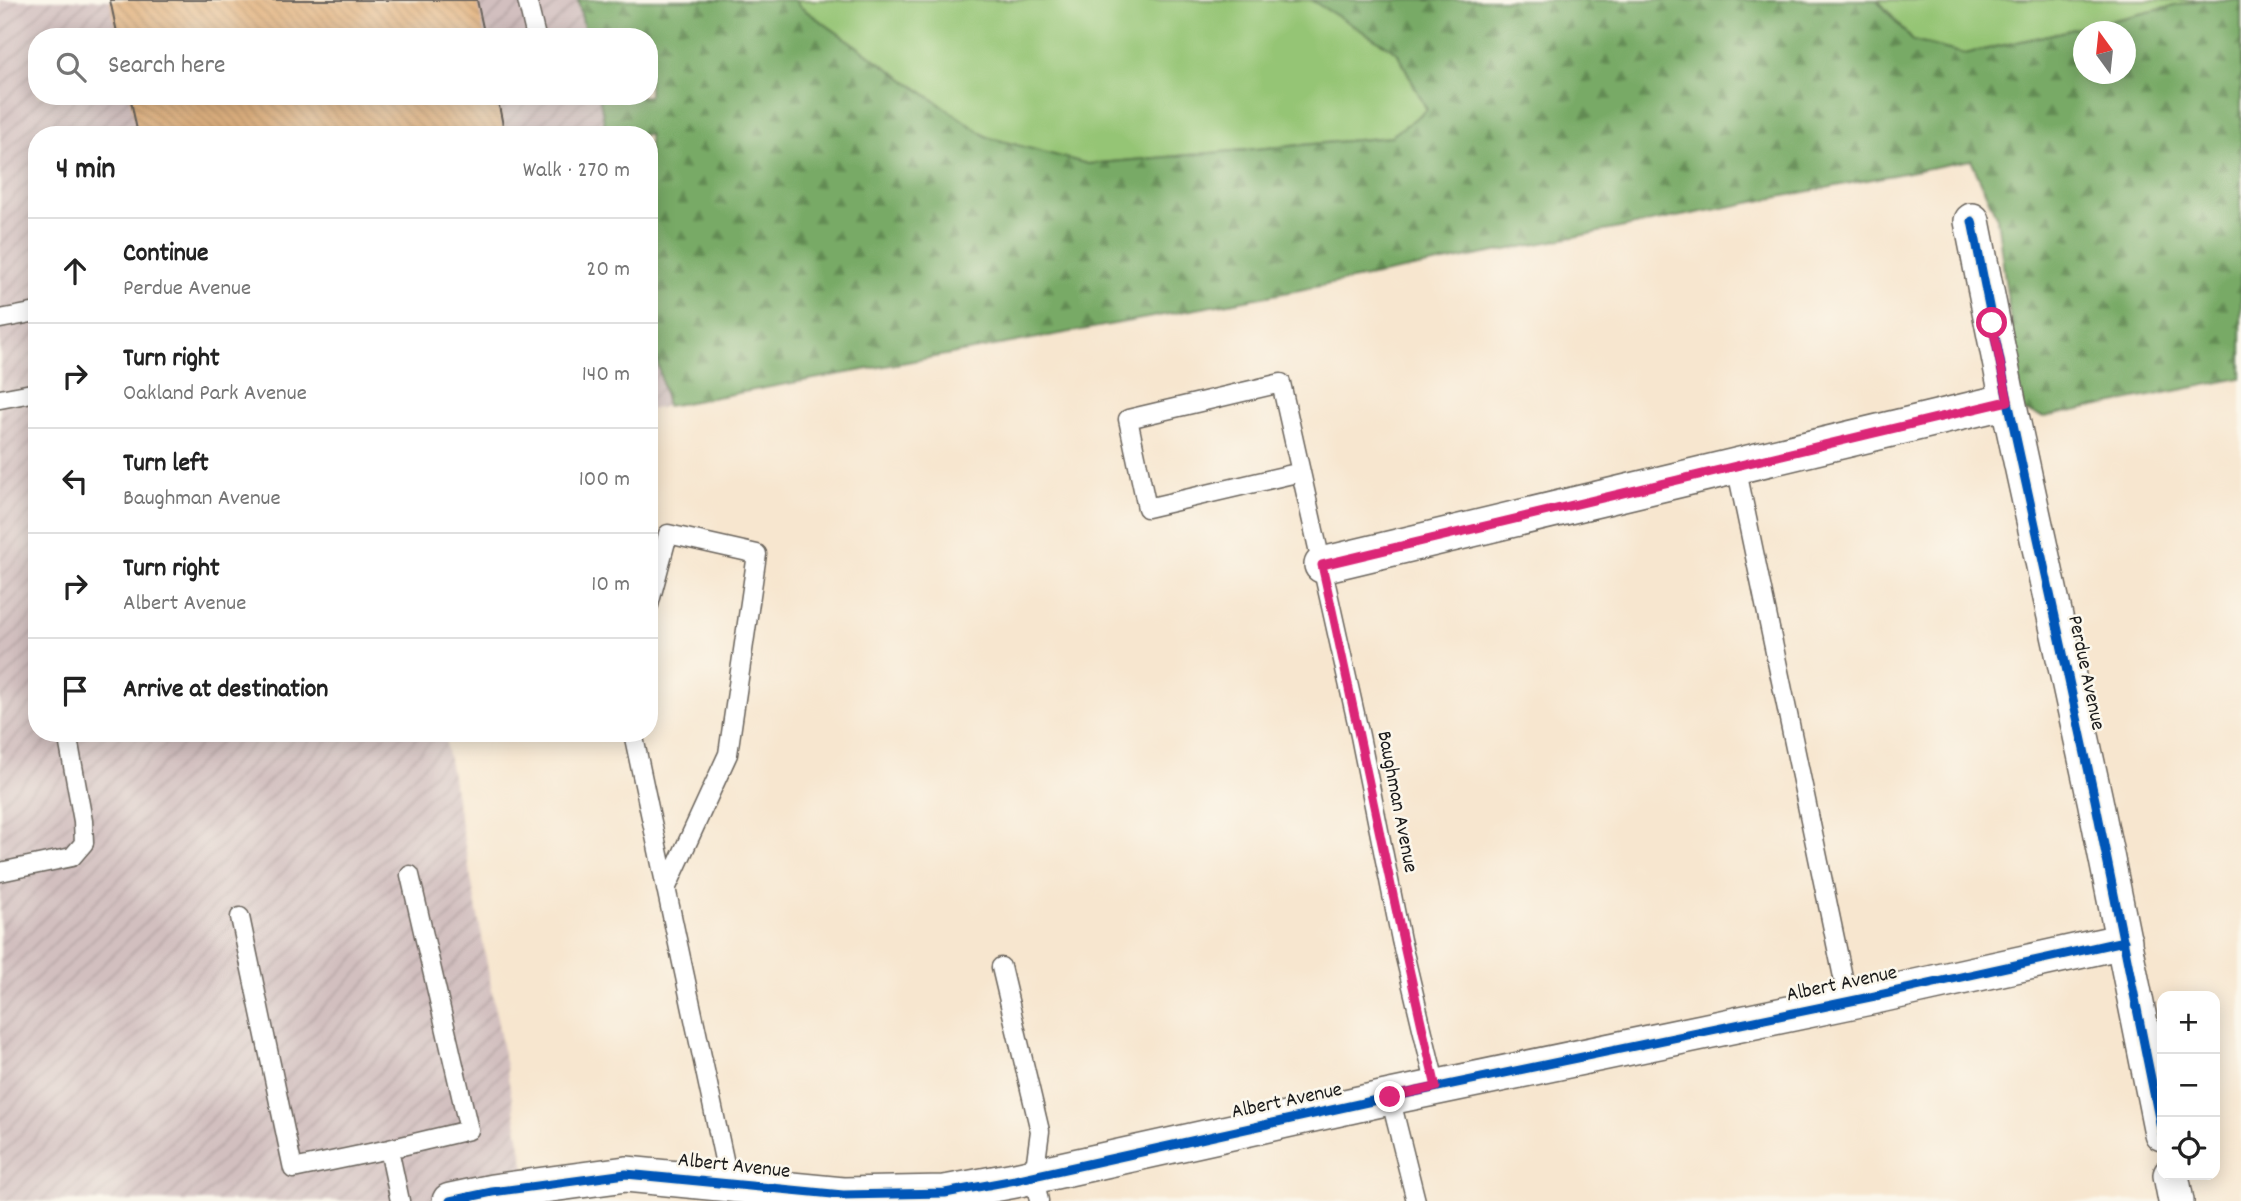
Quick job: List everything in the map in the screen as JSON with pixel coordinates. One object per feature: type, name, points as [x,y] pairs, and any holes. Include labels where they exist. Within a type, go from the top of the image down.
[{"type":"street","name":"Perdue Avenue","points":[[1972,221],[2159,1117]]},
{"type":"street","points":[[1322,565],[2008,401]]},
{"type":"street","name":"Albert Avenue","points":[[450,1201],[492,1192],[584,1191],[626,1174],[678,1190],[729,1183],[843,1195],[1037,1189],[1390,1097],[2124,941]]},
{"type":"street","points":[[2172,1180],[2176,1201]]},
{"type":"lane","points":[[527,0],[534,28]]},
{"type":"lane","points":[[0,319],[28,314]]},
{"type":"lane","name":"Baughman Avenue","points":[[1301,472],[1147,509],[1128,419],[1281,383],[1322,565],[1360,736],[1401,940],[1436,1087]]},
{"type":"lane","points":[[0,399],[28,394]]},
{"type":"lane","points":[[1736,466],[1848,1001]]},
{"type":"lane","points":[[658,571],[668,534],[757,554],[729,754],[666,889]]},
{"type":"lane","points":[[0,872],[72,857],[84,843],[83,821],[69,742]]},
{"type":"lane","points":[[635,742],[729,1183]]},
{"type":"lane","points":[[240,917],[293,1169],[469,1130],[410,875]]},
{"type":"lane","points":[[1001,967],[1040,1131],[1037,1189]]},
{"type":"lane","points":[[1390,1097],[1416,1201]]},
{"type":"lane","points":[[389,1149],[400,1201]]},
{"type":"shaded area","points":[[0,0],[578,0],[584,28],[28,28],[28,105],[601,105],[605,126],[28,126],[28,742],[446,742],[531,1201],[0,1201]]},
{"type":"shaded area","points":[[658,366],[667,406],[658,408]]},
{"type":"green space","points":[[578,0],[795,0],[799,6],[987,137],[1088,164],[1390,137],[1427,110],[1397,52],[1311,0],[1877,0],[1913,41],[1965,54],[2073,29],[2073,84],[2136,84],[2136,21],[2109,21],[2201,0],[2241,0],[2241,378],[2044,417],[2022,411],[1997,218],[1971,160],[1284,293],[667,406],[658,365],[658,126],[605,126],[601,105],[658,105],[658,28],[584,28]]},
{"type":"green space","points":[[795,0],[1311,0],[1397,52],[1427,110],[1390,137],[1088,164],[987,137],[799,6]]},
{"type":"green space","points":[[1878,0],[2201,0],[2109,21],[2073,21],[2073,29],[1965,54],[1913,41]]},
{"type":"building","points":[[110,0],[477,0],[483,28],[116,28]]},
{"type":"building","points":[[132,105],[499,105],[503,126],[136,126]]},
{"type":"cycle path","points":[[1972,221],[2008,401],[2095,800],[2159,1117]]},
{"type":"cycle path","points":[[450,1201],[492,1192],[626,1174],[843,1195],[945,1193],[2124,941]]},
{"type":"route","points":[[1390,1097],[1436,1087],[1401,940],[1322,565],[2008,401],[1992,323]]}]
